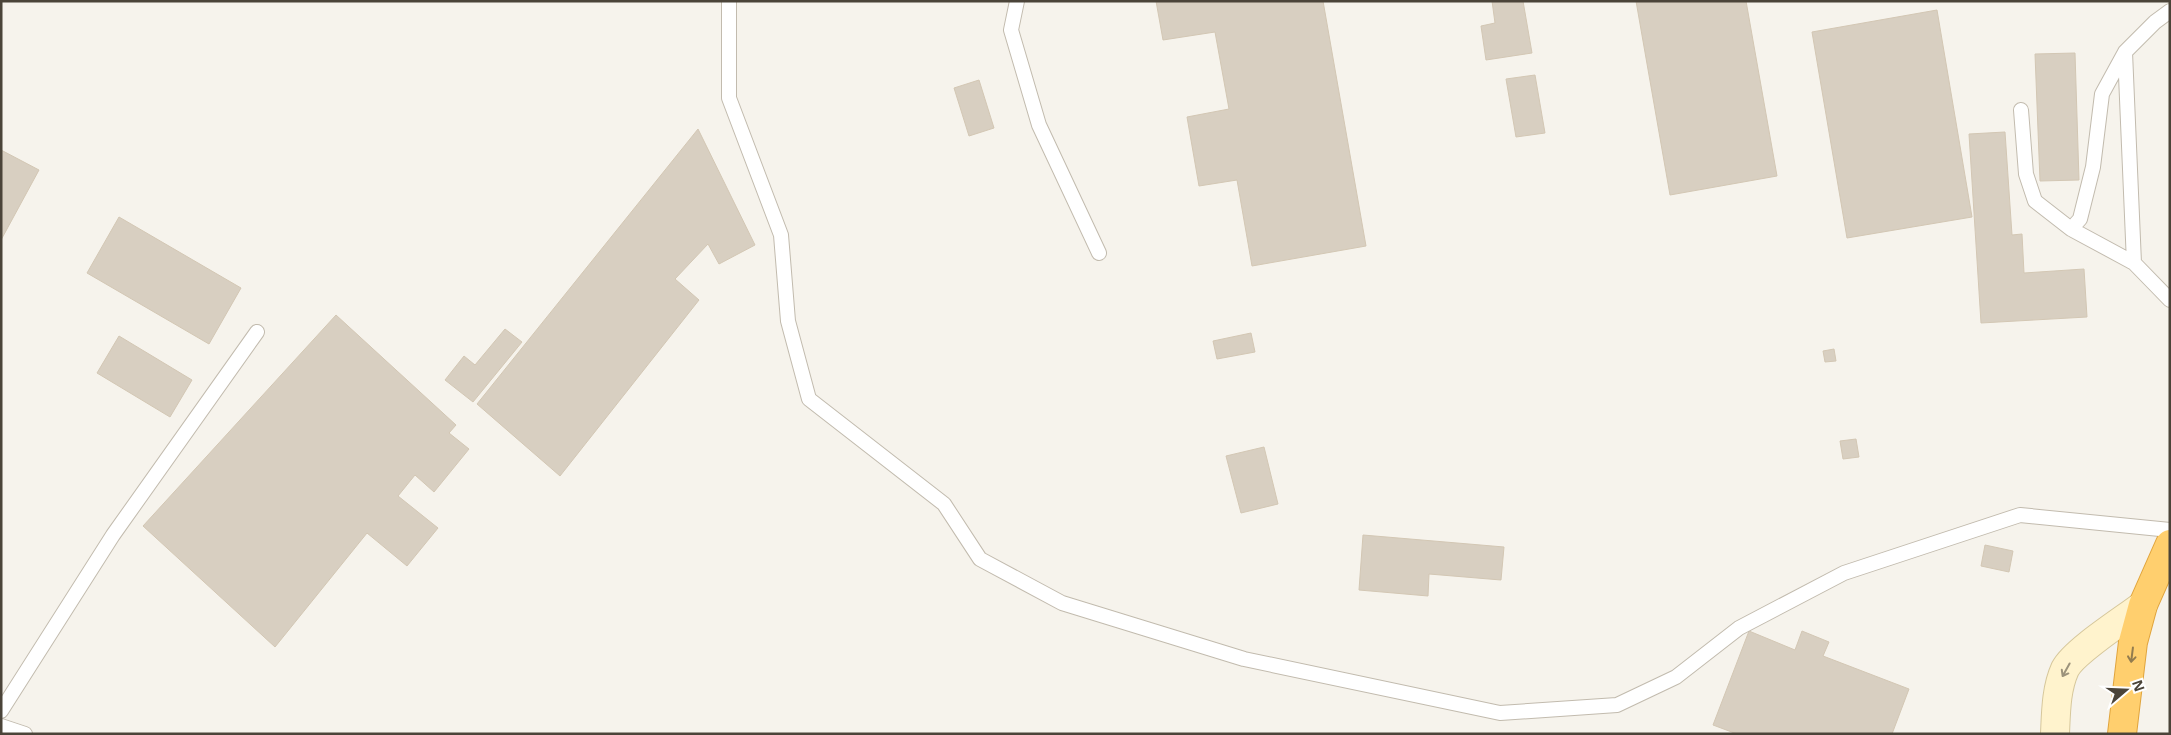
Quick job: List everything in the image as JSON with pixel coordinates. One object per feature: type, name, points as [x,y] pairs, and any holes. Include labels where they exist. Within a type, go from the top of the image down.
[{"type":"highway","points":[[2122,734],[2133,642],[2143,605],[2170,544]]},
{"type":"street","points":[[2055,734],[2058,688],[2066,667],[2082,651],[2143,605]]},
{"type":"lane","points":[[728,1],[729,98],[781,235],[788,321],[809,399],[944,504],[980,559],[1062,603],[1244,659],[1500,713],[1617,705],[1676,677],[1739,628],[1844,573],[2020,515],[2170,530]]},
{"type":"lane","points":[[1017,1],[1011,30],[1039,125],[1099,253]]},
{"type":"lane","points":[[2071,229],[2080,219],[2093,167],[2102,94],[2125,52],[2170,10]]},
{"type":"lane","points":[[2125,52],[2134,263]]},
{"type":"lane","points":[[2021,110],[2026,174],[2036,201],[2071,229],[2134,263],[2170,300]]},
{"type":"lane","points":[[1,711],[113,534],[258,332]]},
{"type":"lane","points":[[1,726],[25,734]]},
{"type":"building","points":[[1156,1],[1323,1],[1366,246],[1252,266],[1237,180],[1199,186],[1187,117],[1229,109],[1215,32],[1163,40]]},
{"type":"building","points":[[1492,1],[1523,1],[1532,53],[1486,60],[1481,26],[1495,23]]},
{"type":"building","points":[[1636,1],[1746,1],[1777,176],[1670,195]]},
{"type":"building","points":[[1937,10],[1972,217],[1847,238],[1812,32]]},
{"type":"building","points":[[2075,53],[2079,180],[2040,181],[2035,54]]},
{"type":"building","points":[[1535,75],[1545,133],[1516,137],[1506,79]]},
{"type":"building","points":[[979,80],[994,128],[969,136],[954,88]]},
{"type":"building","points":[[698,129],[755,245],[719,264],[708,244],[675,279],[699,300],[560,476],[477,404]]},
{"type":"building","points":[[2005,132],[2012,235],[2022,234],[2024,273],[2084,269],[2087,317],[1981,323],[1969,134]]},
{"type":"building","points":[[1,150],[39,170],[1,240]]},
{"type":"building","points":[[119,217],[241,288],[209,344],[87,273]]},
{"type":"building","points":[[336,315],[456,425],[449,433],[469,449],[434,492],[415,475],[398,496],[438,528],[407,566],[367,533],[275,647],[143,526]]},
{"type":"building","points":[[505,329],[522,342],[473,402],[445,380],[464,356],[475,365]]},
{"type":"building","points":[[1251,333],[1255,352],[1217,359],[1213,341]]},
{"type":"building","points":[[119,336],[192,380],[170,417],[97,373]]},
{"type":"building","points":[[1834,349],[1836,361],[1825,362],[1823,351]]},
{"type":"building","points":[[1856,439],[1859,457],[1843,459],[1840,441]]},
{"type":"building","points":[[1264,447],[1278,504],[1241,513],[1226,456]]},
{"type":"building","points":[[1363,535],[1504,547],[1501,580],[1429,574],[1428,596],[1359,590]]},
{"type":"building","points":[[1985,545],[2013,551],[2009,572],[1981,566]]},
{"type":"building","points":[[1749,631],[1795,650],[1802,631],[1829,642],[1823,656],[1909,689],[1892,734],[1737,734],[1713,725]]}]
